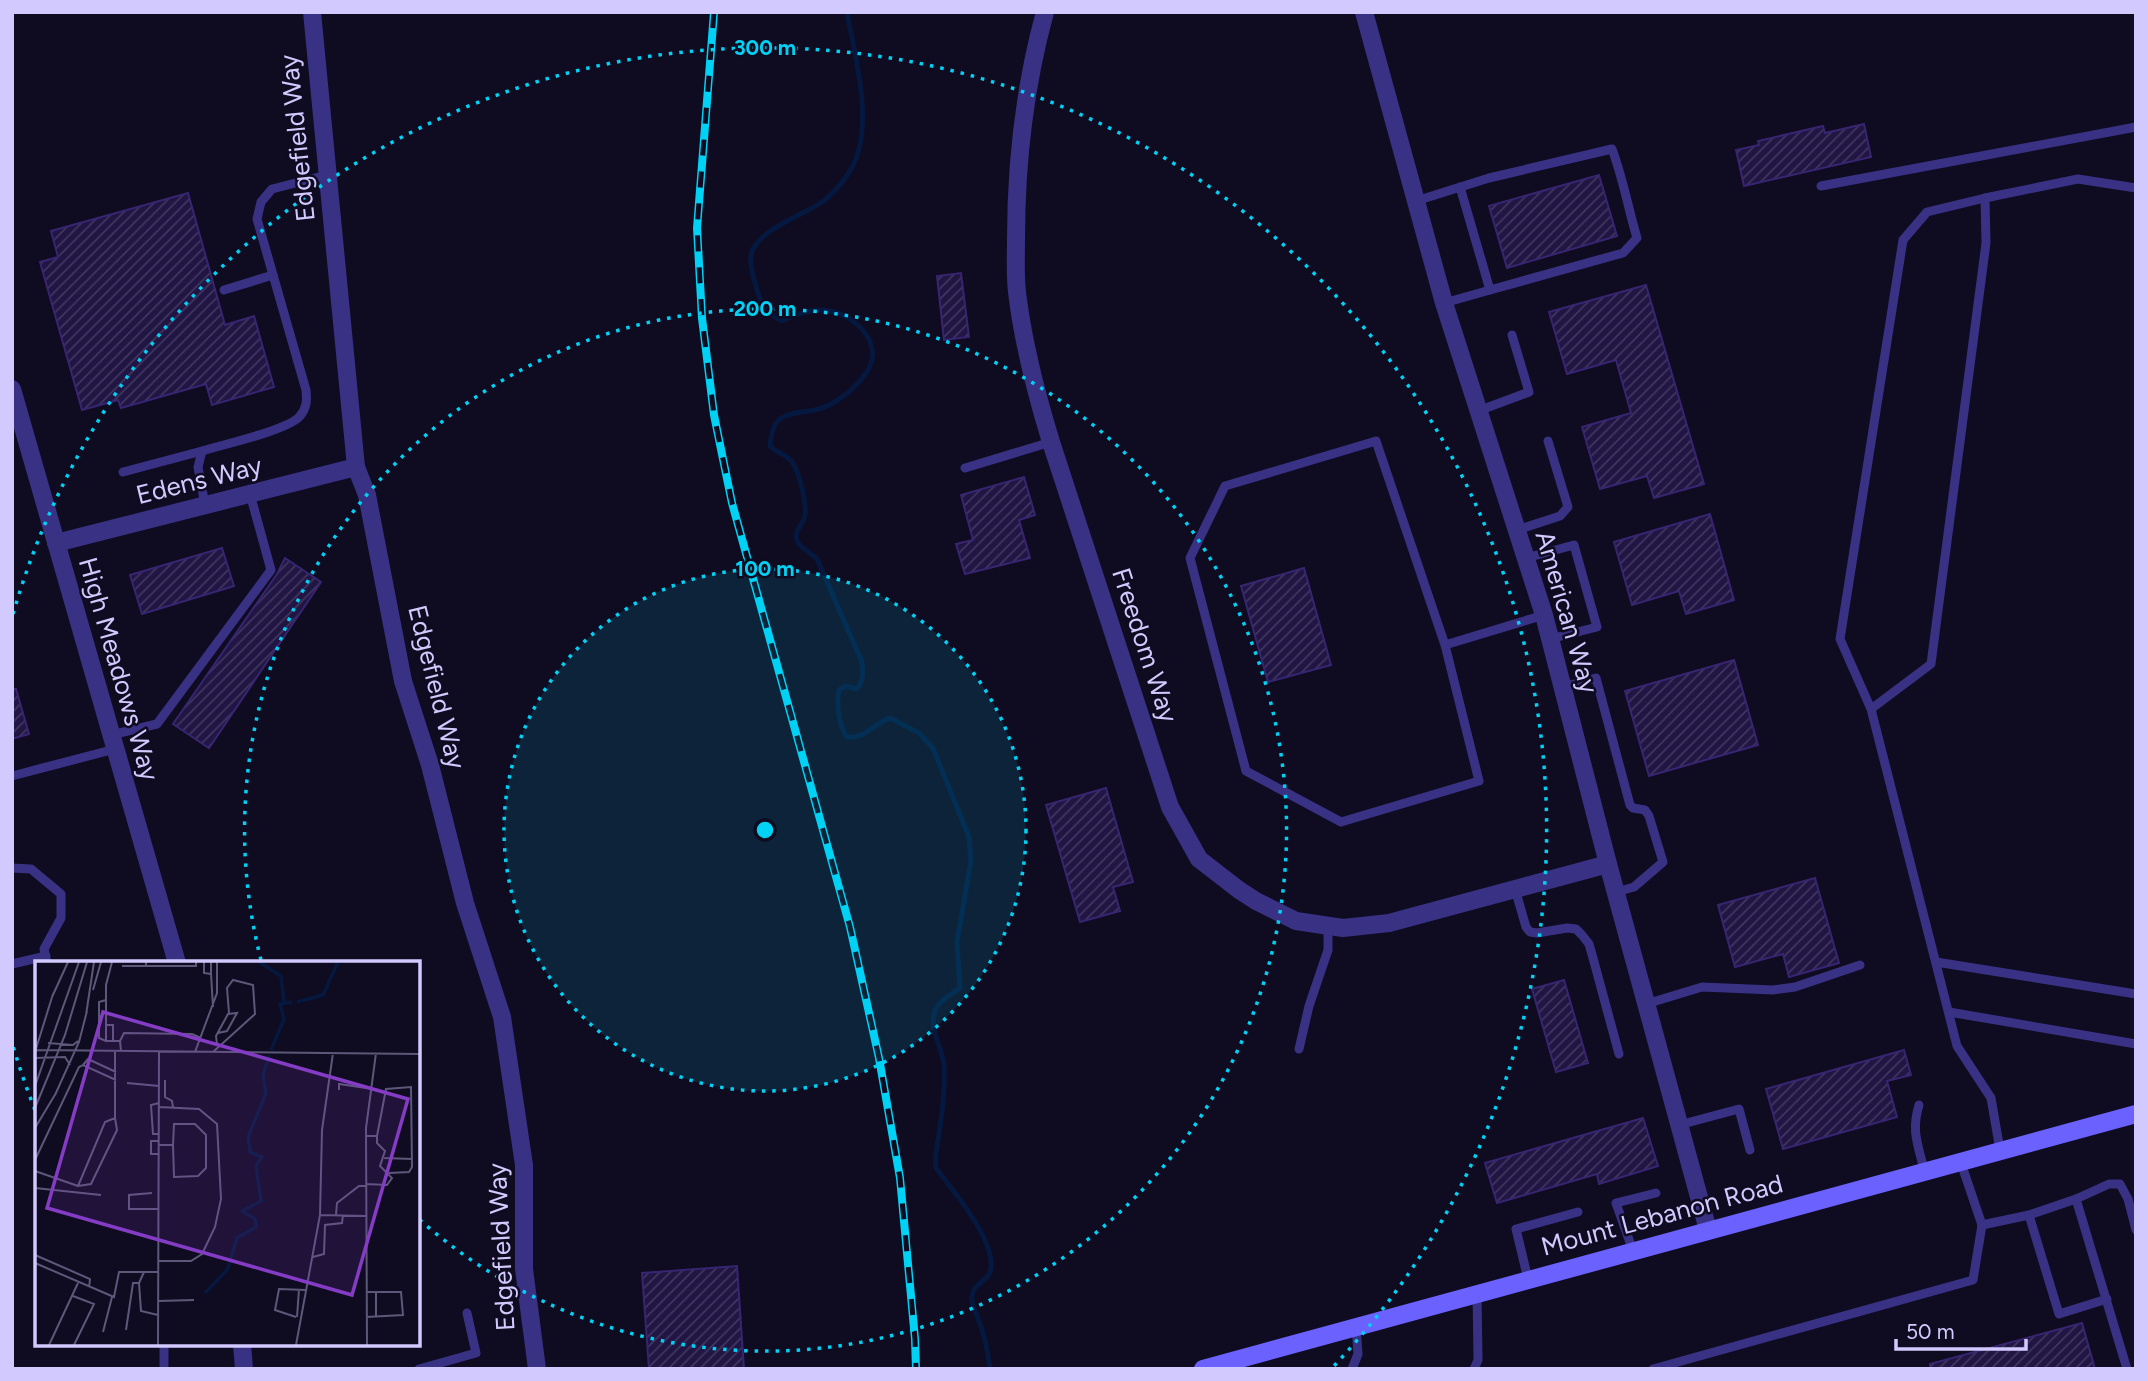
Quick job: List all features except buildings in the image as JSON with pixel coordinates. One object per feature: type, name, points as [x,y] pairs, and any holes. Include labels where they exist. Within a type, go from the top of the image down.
[{"type":"street","name":"Edgefield Way","points":[[312,12],[356,467],[367,495],[403,681],[430,765],[465,903],[502,1017],[524,1165],[524,1269],[537,1369]]},
{"type":"street","name":"Freedom Way","points":[[1045,12],[1035,50],[1016,187],[1017,289],[1034,385],[1170,807],[1199,859],[1255,901],[1296,921],[1343,928],[1389,923],[1608,864]]},
{"type":"street","name":"American Way","points":[[1368,13],[1444,303],[1544,615],[1608,864],[1708,1230]]},
{"type":"street","name":"High Meadows Way","points":[[12,388],[176,961]]},
{"type":"street","name":"Edens Way","points":[[56,543],[356,467]]},
{"type":"street","name":"Mount Lebanon Road","points":[[1203,1369],[2136,1114]]},
{"type":"street","points":[[243,1346],[244,1369]]},
{"type":"lane","points":[[1821,186],[2136,127]]},
{"type":"lane","points":[[1416,201],[1501,175],[1612,149],[1623,179],[1637,238],[1623,253],[1444,303]]},
{"type":"lane","points":[[123,472],[285,426],[299,418],[307,405],[306,390],[257,219],[261,202],[272,189],[327,175]]},
{"type":"lane","points":[[2000,1150],[1991,1098],[1957,1046],[1871,709],[1840,639],[1903,240],[1927,212],[1985,198],[2078,179],[2136,188]]},
{"type":"lane","points":[[1460,187],[1490,290]]},
{"type":"lane","points":[[1871,709],[1931,664],[1986,243],[1985,198]]},
{"type":"lane","points":[[224,290],[273,275]]},
{"type":"lane","points":[[1478,411],[1529,392],[1512,335]]},
{"type":"lane","points":[[1377,441],[1445,645],[1479,781],[1341,822],[1246,771],[1190,558],[1224,486],[1377,441]]},
{"type":"lane","points":[[1517,530],[1560,516],[1568,507],[1548,441]]},
{"type":"lane","points":[[965,468],[1051,442]]},
{"type":"lane","points":[[202,450],[198,467],[205,505]]},
{"type":"lane","points":[[12,776],[157,724],[271,570],[250,494]]},
{"type":"lane","points":[[1526,558],[1574,545],[1597,626],[1550,639]]},
{"type":"lane","points":[[1445,645],[1544,615]]},
{"type":"lane","points":[[1563,687],[1596,678],[1630,805],[1645,810],[1649,816],[1663,862],[1634,887],[1616,892]]},
{"type":"lane","points":[[12,868],[31,869],[61,894],[61,918],[44,948],[46,959],[12,964]]},
{"type":"lane","points":[[1515,889],[1526,927],[1531,932],[1576,929],[1589,944],[1619,1054]]},
{"type":"lane","points":[[1299,1049],[1309,1006],[1328,950],[1328,926]]},
{"type":"lane","points":[[1936,962],[2136,994]]},
{"type":"lane","points":[[1646,1004],[1702,988],[1773,990],[1795,987],[1860,965]]},
{"type":"lane","points":[[1949,1012],[2136,1044]]},
{"type":"lane","points":[[1919,1105],[1914,1122],[1924,1170]]},
{"type":"lane","points":[[1679,1125],[1739,1109],[1750,1150]]},
{"type":"lane","points":[[1653,1369],[1973,1280],[1982,1225],[1960,1160]]},
{"type":"lane","points":[[1982,1225],[2029,1215],[2109,1184],[2120,1184],[2128,1199],[2136,1230]]},
{"type":"lane","points":[[1633,1251],[1616,1203],[1656,1193]]},
{"type":"lane","points":[[2076,1199],[2127,1369]]},
{"type":"lane","points":[[1528,1279],[1516,1229],[1578,1212]]},
{"type":"lane","points":[[2029,1215],[2059,1314],[2107,1300]]},
{"type":"lane","points":[[1474,1369],[1478,1360],[1477,1293]]},
{"type":"lane","points":[[419,1369],[476,1353],[467,1312]]},
{"type":"lane","points":[[1352,1369],[1358,1354],[1356,1326]]},
{"type":"lane","points":[[164,1346],[164,1369]]},
{"type":"waterway","points":[[847,12],[858,67],[862,105],[861,142],[856,159],[845,178],[825,200],[765,235],[753,249],[751,264],[761,301],[772,315],[782,321],[808,311],[824,310],[846,317],[856,323],[870,341],[871,362],[862,379],[839,399],[825,407],[779,419],[770,446],[790,459],[795,466],[804,496],[805,510],[804,519],[796,534],[797,541],[817,559],[862,662],[859,686],[856,689],[846,686],[839,690],[839,715],[844,732],[847,737],[859,736],[890,718],[919,733],[933,748],[969,837],[971,861],[957,942],[960,988],[938,1006],[933,1020],[944,1073],[936,1168],[980,1230],[990,1257],[990,1273],[972,1295],[985,1339],[990,1369]]},
{"type":"railway","points":[[714,12],[697,228],[702,318],[714,415],[732,503],[850,927],[879,1058],[900,1178],[916,1369]]}]
